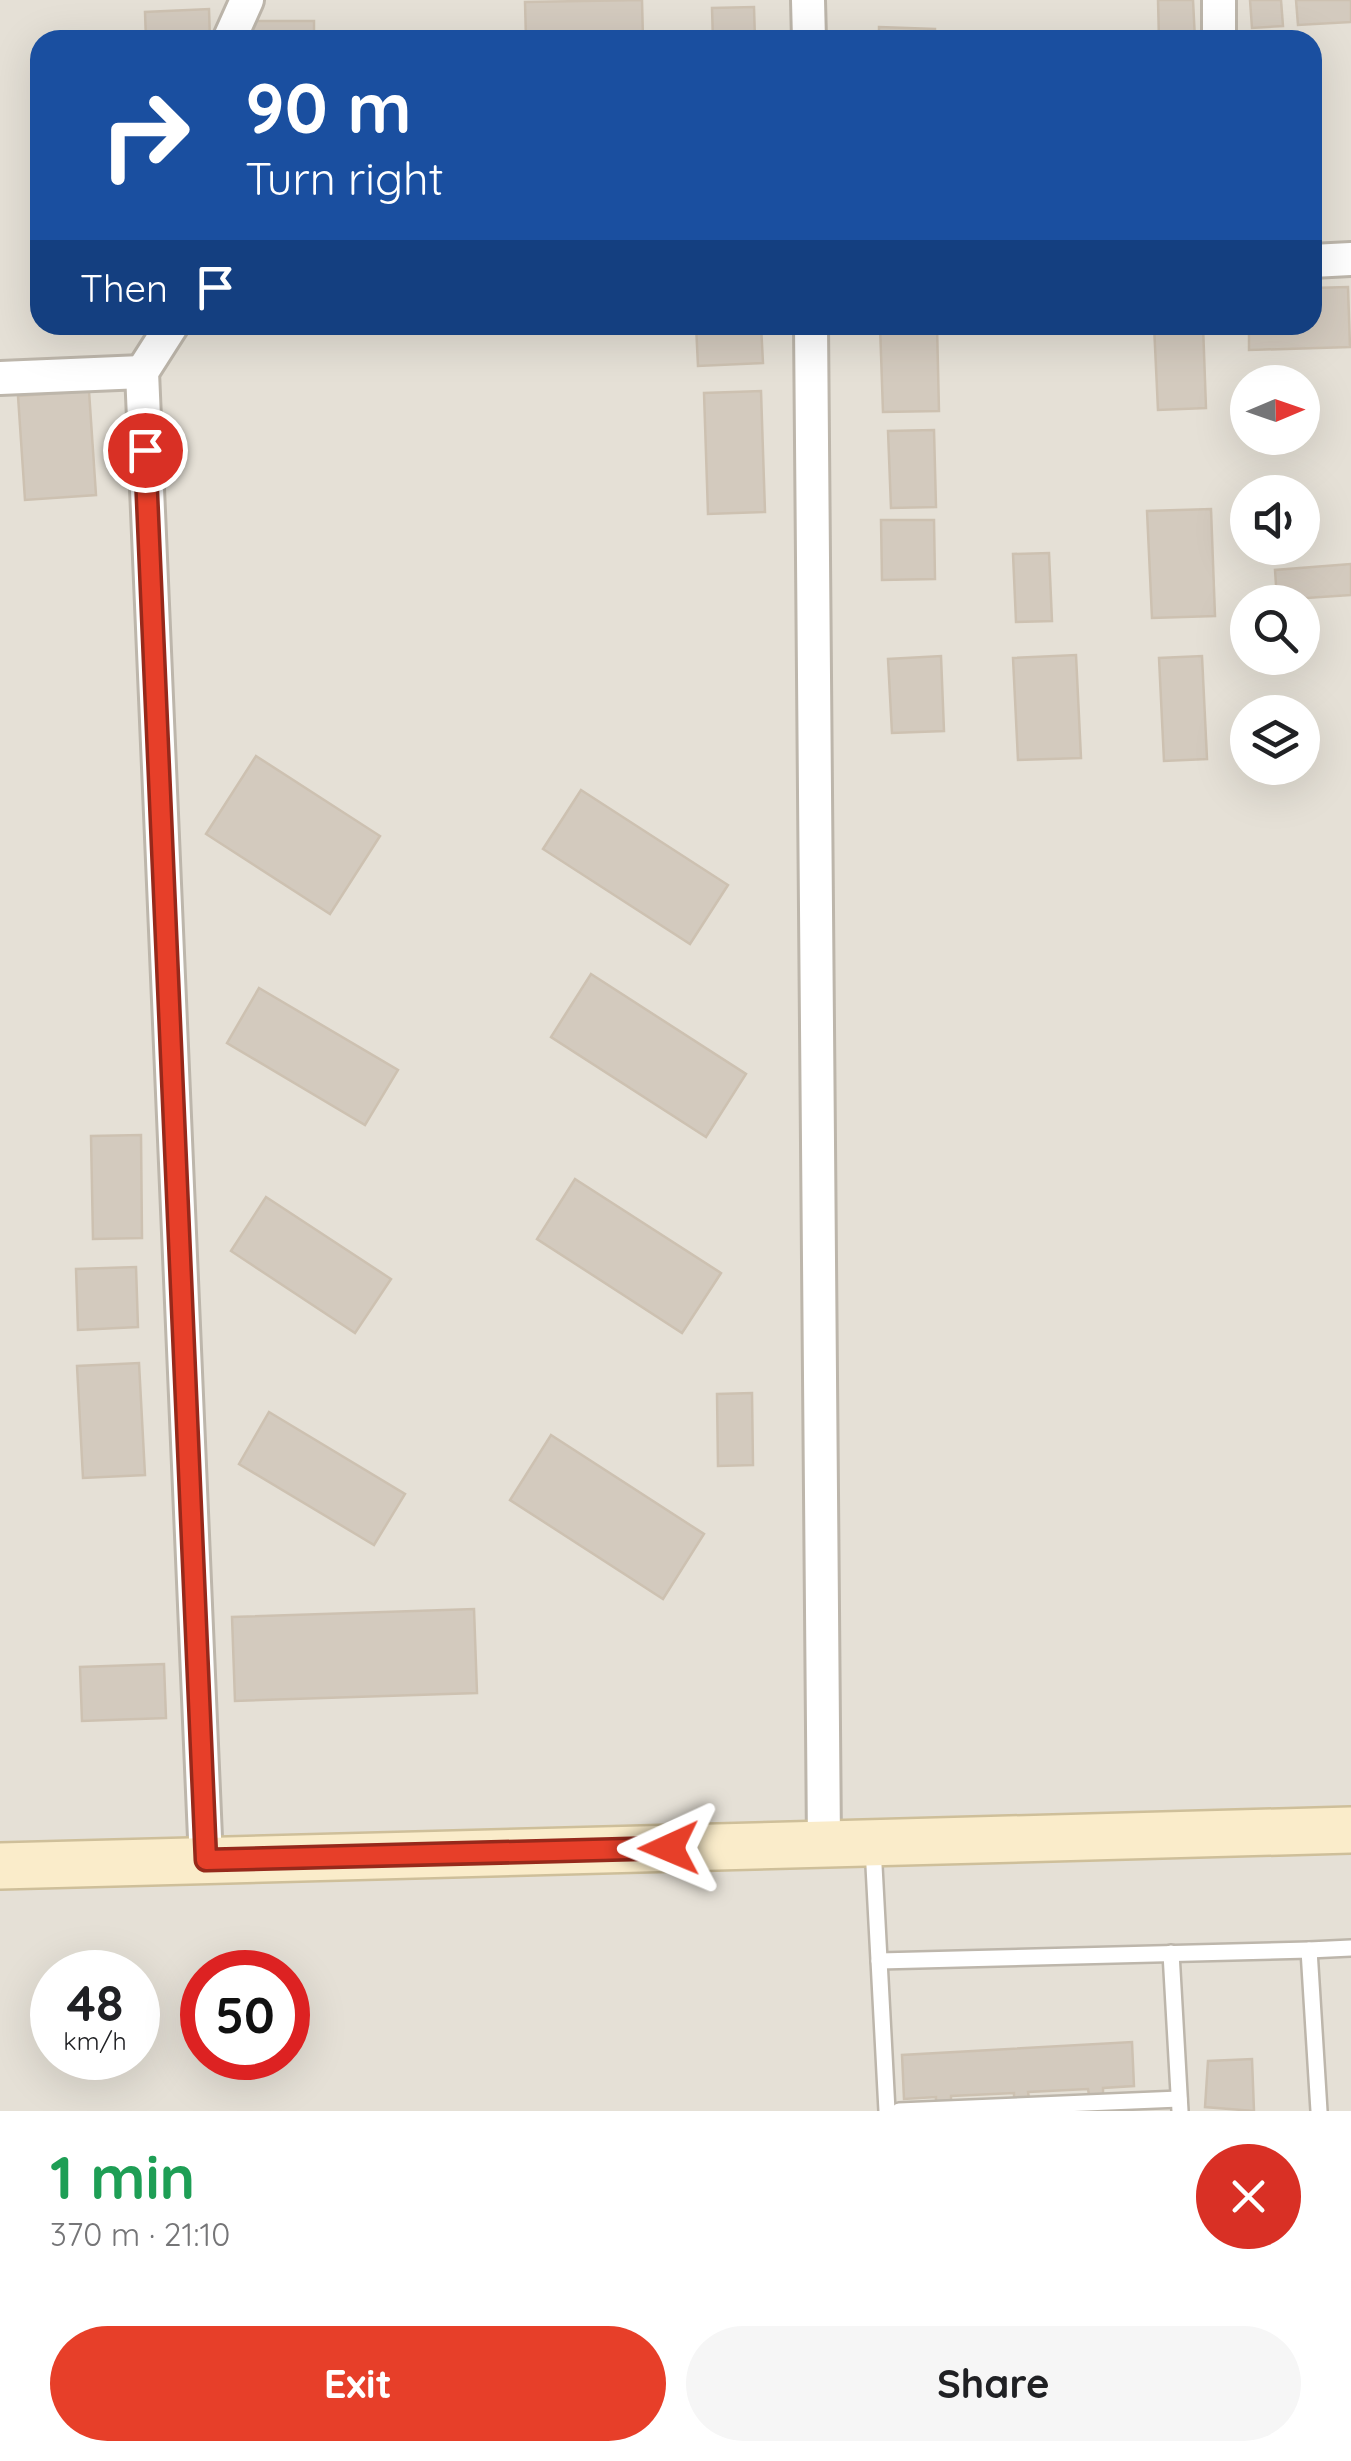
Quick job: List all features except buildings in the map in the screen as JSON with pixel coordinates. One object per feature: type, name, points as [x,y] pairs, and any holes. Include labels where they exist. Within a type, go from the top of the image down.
[{"type":"main road","points":[[0,1866],[1351,1830]]},
{"type":"street","points":[[233,30],[247,0]]},
{"type":"street","points":[[808,0],[809,30]]},
{"type":"street","points":[[1219,0],[1219,30]]},
{"type":"street","points":[[1322,260],[1351,259]]},
{"type":"street","points":[[166,335],[142,372],[206,1860]]},
{"type":"street","points":[[811,335],[824,1844]]},
{"type":"street","points":[[0,378],[142,372]]},
{"type":"lane","points":[[873,1843],[887,2111]]},
{"type":"lane","points":[[880,1961],[1351,1948]]},
{"type":"lane","points":[[1308,1950],[1319,2111]]},
{"type":"lane","points":[[899,2111],[1180,2105],[1171,1953]]},
{"type":"shaded area","points":[[0,0],[1351,0],[1351,2111],[0,2111]]},
{"type":"route","points":[[145,450],[206,1860],[669,1848]]}]
